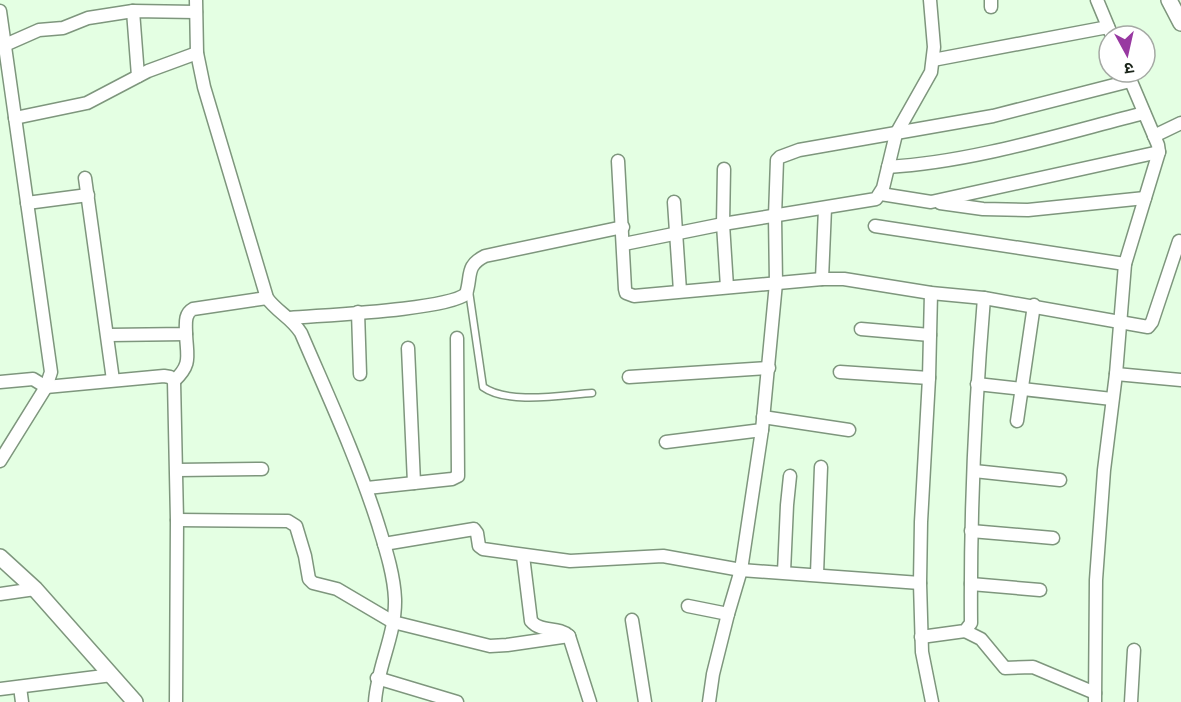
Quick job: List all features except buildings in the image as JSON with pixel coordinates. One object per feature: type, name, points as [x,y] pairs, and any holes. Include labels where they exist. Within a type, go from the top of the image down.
[{"type":"street","points":[[624,244],[723,224],[871,201],[880,194],[884,188],[896,134],[927,80],[933,60],[930,0]]},
{"type":"street","points":[[1097,0],[1107,24]]},
{"type":"street","points":[[1169,0],[1181,23]]},
{"type":"street","points":[[5,45],[39,30],[63,28],[88,18],[133,11],[196,6],[197,53],[204,87],[267,298],[272,305],[290,318],[301,333],[353,452],[384,544],[394,589],[393,622],[377,678],[375,702]]},
{"type":"street","points":[[0,11],[51,363],[51,372],[46,387],[0,461]]},
{"type":"street","points":[[133,11],[138,76]]},
{"type":"street","points":[[933,60],[1097,33]]},
{"type":"street","points":[[15,118],[87,103],[138,76],[197,53]]},
{"type":"street","points":[[709,702],[713,674],[741,570],[762,430],[776,283],[776,166],[780,157],[799,150],[1018,111],[1104,84]]},
{"type":"street","points":[[921,637],[965,631],[981,639],[1005,668],[1033,667],[1095,698],[1096,580],[1104,470],[1116,374],[1125,264],[1159,153],[1132,84]]},
{"type":"street","points":[[888,167],[966,157],[1144,113]]},
{"type":"street","points":[[1154,136],[1181,123]]},
{"type":"street","points":[[931,202],[1159,153]]},
{"type":"street","points":[[618,161],[626,293],[634,296],[822,279],[850,280],[932,293],[1034,305],[1151,326],[1179,241]]},
{"type":"street","points":[[723,169],[726,287]]},
{"type":"street","points":[[85,178],[109,335],[113,380]]},
{"type":"street","points":[[880,194],[983,208],[1028,210],[1145,198]]},
{"type":"street","points":[[27,203],[88,195]]},
{"type":"street","points":[[674,202],[680,291]]},
{"type":"street","points":[[822,279],[825,208]]},
{"type":"street","points":[[875,226],[1125,264]]},
{"type":"street","points":[[290,318],[412,307],[454,300],[466,294],[470,270],[473,264],[485,256],[623,227]]},
{"type":"street","points":[[932,293],[920,582],[921,637],[932,702]]},
{"type":"street","points":[[174,381],[187,365],[186,316],[189,311],[267,298]]},
{"type":"street","points":[[965,631],[971,623],[971,531],[977,384],[984,298]]},
{"type":"street","points":[[1017,420],[1034,305]]},
{"type":"street","points":[[358,312],[360,374]]},
{"type":"street","points":[[861,329],[930,335]]},
{"type":"street","points":[[109,335],[186,334]]},
{"type":"street","points":[[367,488],[458,476],[458,338]]},
{"type":"street","points":[[408,348],[414,483]]},
{"type":"street","points":[[629,377],[769,368]]},
{"type":"street","points":[[840,372],[929,378]]},
{"type":"street","points":[[1116,374],[1181,380]]},
{"type":"street","points":[[0,382],[33,379],[46,387],[164,376],[174,381],[177,470],[176,702]]},
{"type":"street","points":[[977,384],[1112,399]]},
{"type":"street","points":[[763,417],[849,430]]},
{"type":"street","points":[[666,441],[762,430]]},
{"type":"street","points":[[817,574],[821,467]]},
{"type":"street","points":[[177,470],[262,469]]},
{"type":"street","points":[[974,471],[1060,480]]},
{"type":"street","points":[[784,572],[790,476]]},
{"type":"street","points":[[177,520],[288,521],[296,526],[309,579],[337,589],[393,622],[490,646],[569,636]]},
{"type":"street","points":[[384,544],[474,529],[477,530],[481,548],[523,556],[570,561],[663,556],[741,570],[920,582]]},
{"type":"street","points":[[971,531],[1053,538]]},
{"type":"street","points":[[523,556],[531,621],[537,627],[561,631],[569,636],[590,702]]},
{"type":"street","points":[[0,557],[35,589],[135,702]]},
{"type":"street","points":[[971,584],[1040,590]]},
{"type":"street","points":[[0,594],[35,589]]},
{"type":"street","points":[[688,606],[728,614]]},
{"type":"street","points":[[633,620],[645,702]]},
{"type":"street","points":[[1131,702],[1134,650]]},
{"type":"street","points":[[0,689],[112,675]]},
{"type":"street","points":[[377,678],[457,702]]},
{"type":"street","points":[[20,687],[22,702]]},
{"type":"lane","points":[[468,287],[483,387],[521,397],[592,393]]}]
